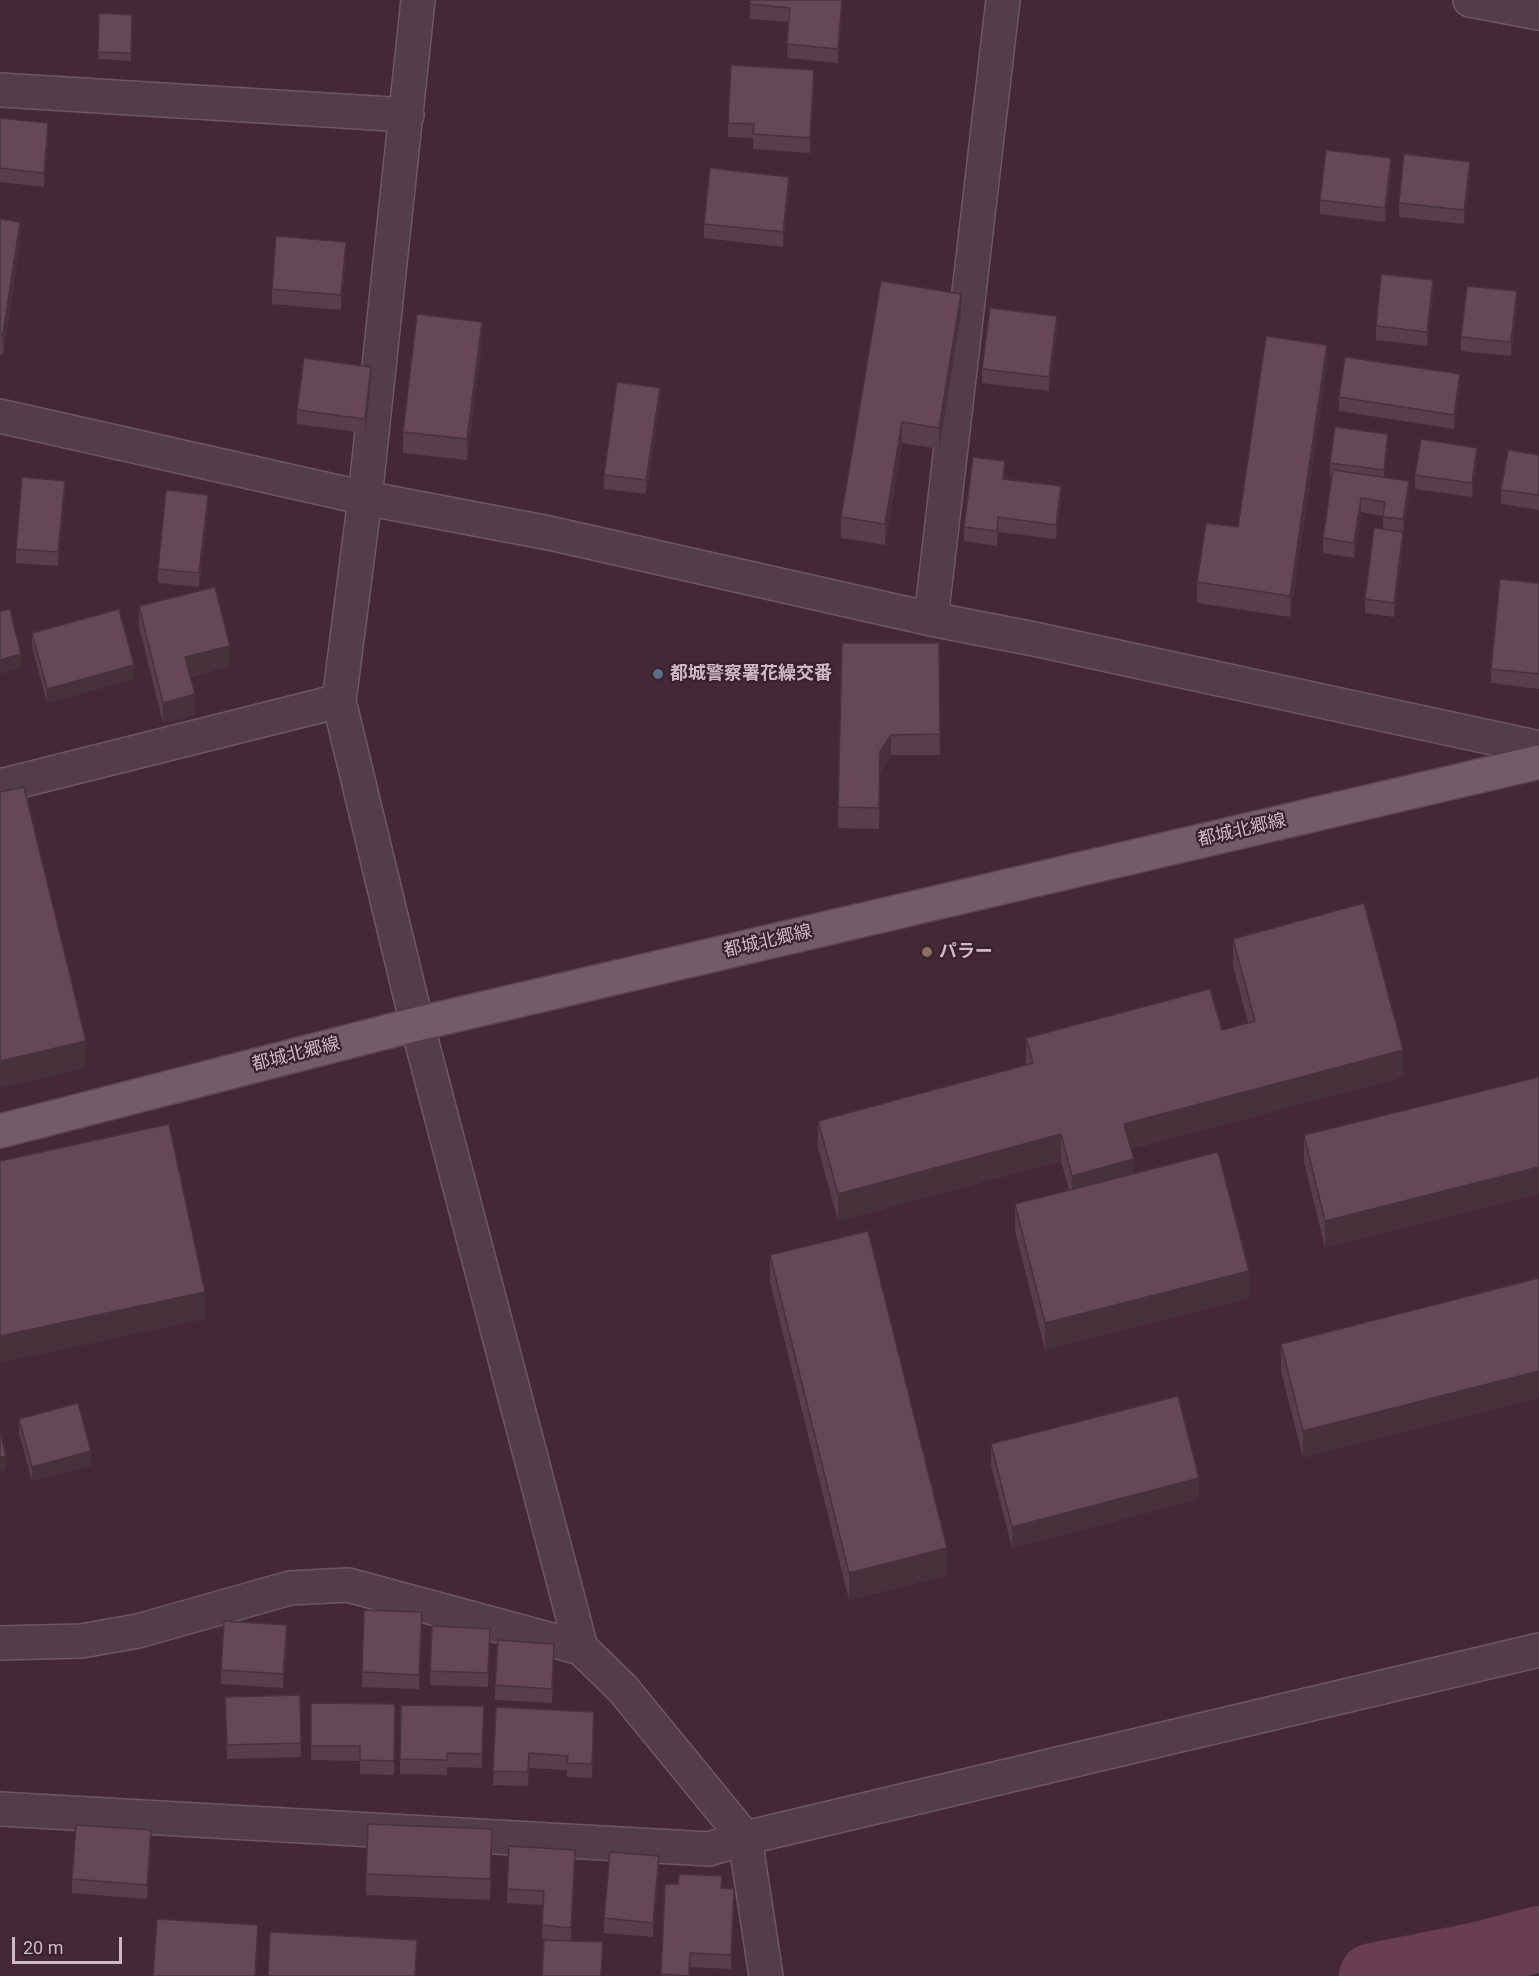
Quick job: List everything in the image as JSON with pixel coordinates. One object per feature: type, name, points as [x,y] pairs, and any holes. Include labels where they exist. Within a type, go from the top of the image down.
[{"type":"main road","name":"都城北郷線","points":[[0,1131],[417,1024],[1539,762]]},
{"type":"street","points":[[418,0],[365,498],[339,701],[417,1024],[580,1648]]},
{"type":"street","points":[[931,619],[1004,0]]},
{"type":"street","points":[[1470,0],[1539,13]]},
{"type":"street","points":[[0,90],[406,115]]},
{"type":"street","points":[[0,416],[365,498],[549,533],[931,619],[1034,639],[1539,748]]},
{"type":"street","points":[[0,786],[339,701]]},
{"type":"street","points":[[0,1643],[81,1641],[138,1631],[290,1588],[348,1585],[580,1648],[623,1689],[745,1838],[766,1976]]},
{"type":"street","points":[[0,1809],[709,1849],[745,1838],[1539,1650]]},
{"type":"building","points":[[750,0],[842,0],[838,49],[787,44],[790,8],[750,4]]},
{"type":"building","points":[[99,13],[132,15],[131,53],[98,52]]},
{"type":"building","points":[[731,65],[814,70],[810,138],[753,134],[754,124],[728,123]]},
{"type":"building","points":[[0,118],[48,123],[44,173],[0,168]]},
{"type":"building","points":[[1326,150],[1391,158],[1385,208],[1320,200]]},
{"type":"building","points":[[1404,154],[1470,162],[1464,210],[1399,203]]},
{"type":"building","points":[[710,168],[789,177],[783,232],[704,224]]},
{"type":"building","points":[[0,219],[20,222],[3,334],[0,334]]},
{"type":"building","points":[[276,236],[346,242],[341,295],[272,289]]},
{"type":"building","points":[[1381,274],[1433,280],[1427,332],[1376,326]]},
{"type":"building","points":[[881,281],[961,294],[939,428],[902,422],[885,524],[841,517]]},
{"type":"building","points":[[1467,286],[1517,291],[1511,342],[1461,337]]},
{"type":"building","points":[[990,308],[1057,316],[1049,377],[982,369]]},
{"type":"building","points":[[417,314],[482,322],[467,439],[403,432]]},
{"type":"building","points":[[1266,336],[1327,345],[1290,596],[1197,582],[1206,523],[1238,527]]},
{"type":"building","points":[[1345,357],[1460,374],[1454,415],[1339,397]]},
{"type":"building","points":[[304,358],[371,367],[365,419],[297,410]]},
{"type":"building","points":[[617,382],[660,388],[646,480],[604,475]]},
{"type":"building","points":[[1335,427],[1388,434],[1384,470],[1330,463]]},
{"type":"building","points":[[1421,439],[1477,448],[1472,483],[1415,475]]},
{"type":"building","points":[[1508,450],[1539,455],[1539,495],[1501,490]]},
{"type":"building","points":[[973,457],[1005,461],[1003,479],[1061,486],[1056,525],[998,517],[997,531],[964,527]]},
{"type":"building","points":[[1333,470],[1409,481],[1403,519],[1383,517],[1385,502],[1361,498],[1354,543],[1323,538]]},
{"type":"building","points":[[22,477],[65,481],[58,552],[16,549]]},
{"type":"building","points":[[166,490],[208,495],[199,573],[158,569]]},
{"type":"building","points":[[1374,528],[1403,532],[1394,603],[1365,599]]},
{"type":"building","points":[[1500,579],[1539,583],[1539,674],[1491,669]]},
{"type":"building","points":[[215,587],[230,646],[185,657],[195,694],[163,703],[139,606]]},
{"type":"building","points":[[10,609],[21,654],[0,660],[0,611]]},
{"type":"building","points":[[119,609],[134,665],[47,689],[32,633]]},
{"type":"building","points":[[842,643],[939,643],[940,734],[891,735],[880,751],[879,808],[838,807]]},
{"type":"building","points":[[24,787],[86,1041],[0,1061],[0,792]]},
{"type":"building","points":[[1364,903],[1403,1050],[1124,1124],[1134,1159],[1072,1176],[1061,1134],[838,1194],[818,1121],[1033,1063],[1026,1038],[1210,989],[1222,1030],[1255,1021],[1233,939]]},
{"type":"building","points":[[1539,1077],[1539,1167],[1325,1221],[1304,1135]]},
{"type":"building","points":[[169,1124],[205,1292],[0,1336],[0,1161]]},
{"type":"building","points":[[1218,1152],[1249,1271],[1045,1323],[1015,1204]]},
{"type":"building","points":[[868,1231],[947,1548],[849,1573],[770,1255]]},
{"type":"building","points":[[1539,1278],[1539,1371],[1303,1431],[1281,1344]]},
{"type":"building","points":[[1178,1396],[1199,1478],[1012,1527],[991,1444]]},
{"type":"building","points":[[78,1403],[91,1451],[32,1467],[19,1419]]},
{"type":"building","points":[[0,1431],[6,1456],[0,1457]]},
{"type":"building","points":[[364,1610],[422,1612],[419,1675],[362,1672]]},
{"type":"building","points":[[224,1621],[287,1625],[283,1674],[221,1670]]},
{"type":"building","points":[[432,1626],[490,1629],[488,1673],[430,1671]]},
{"type":"building","points":[[498,1640],[554,1644],[552,1689],[495,1685]]},
{"type":"building","points":[[300,1695],[301,1743],[227,1745],[225,1697]]},
{"type":"building","points":[[311,1703],[395,1704],[394,1761],[360,1760],[360,1746],[311,1746]]},
{"type":"building","points":[[401,1705],[484,1706],[482,1754],[447,1753],[447,1760],[400,1759]]},
{"type":"building","points":[[496,1707],[594,1712],[592,1764],[567,1763],[568,1756],[529,1753],[528,1772],[493,1771]]},
{"type":"building","points":[[368,1824],[492,1829],[490,1879],[366,1874]]},
{"type":"building","points":[[76,1825],[151,1830],[147,1885],[72,1879]]},
{"type":"building","points":[[509,1846],[575,1850],[571,1928],[542,1925],[544,1891],[507,1889]]},
{"type":"building","points":[[610,1852],[659,1856],[653,1923],[604,1918]]},
{"type":"building","points":[[679,1874],[722,1876],[721,1888],[734,1889],[731,1955],[690,1953],[689,1976],[661,1974],[665,1884],[678,1884]]},
{"type":"building","points":[[157,1919],[258,1925],[255,1976],[153,1976]]},
{"type":"building","points":[[270,1932],[417,1940],[415,1976],[268,1976]]},
{"type":"building","points":[[544,1940],[603,1942],[601,1976],[542,1976]]},
{"type":"waterway","points":[[1372,1976],[1482,1954],[1539,1939]]},
{"type":"place","name":"都城警察署花繰交番","points":[[658,674]]},
{"type":"place","name":"パラー","points":[[927,952]]}]
